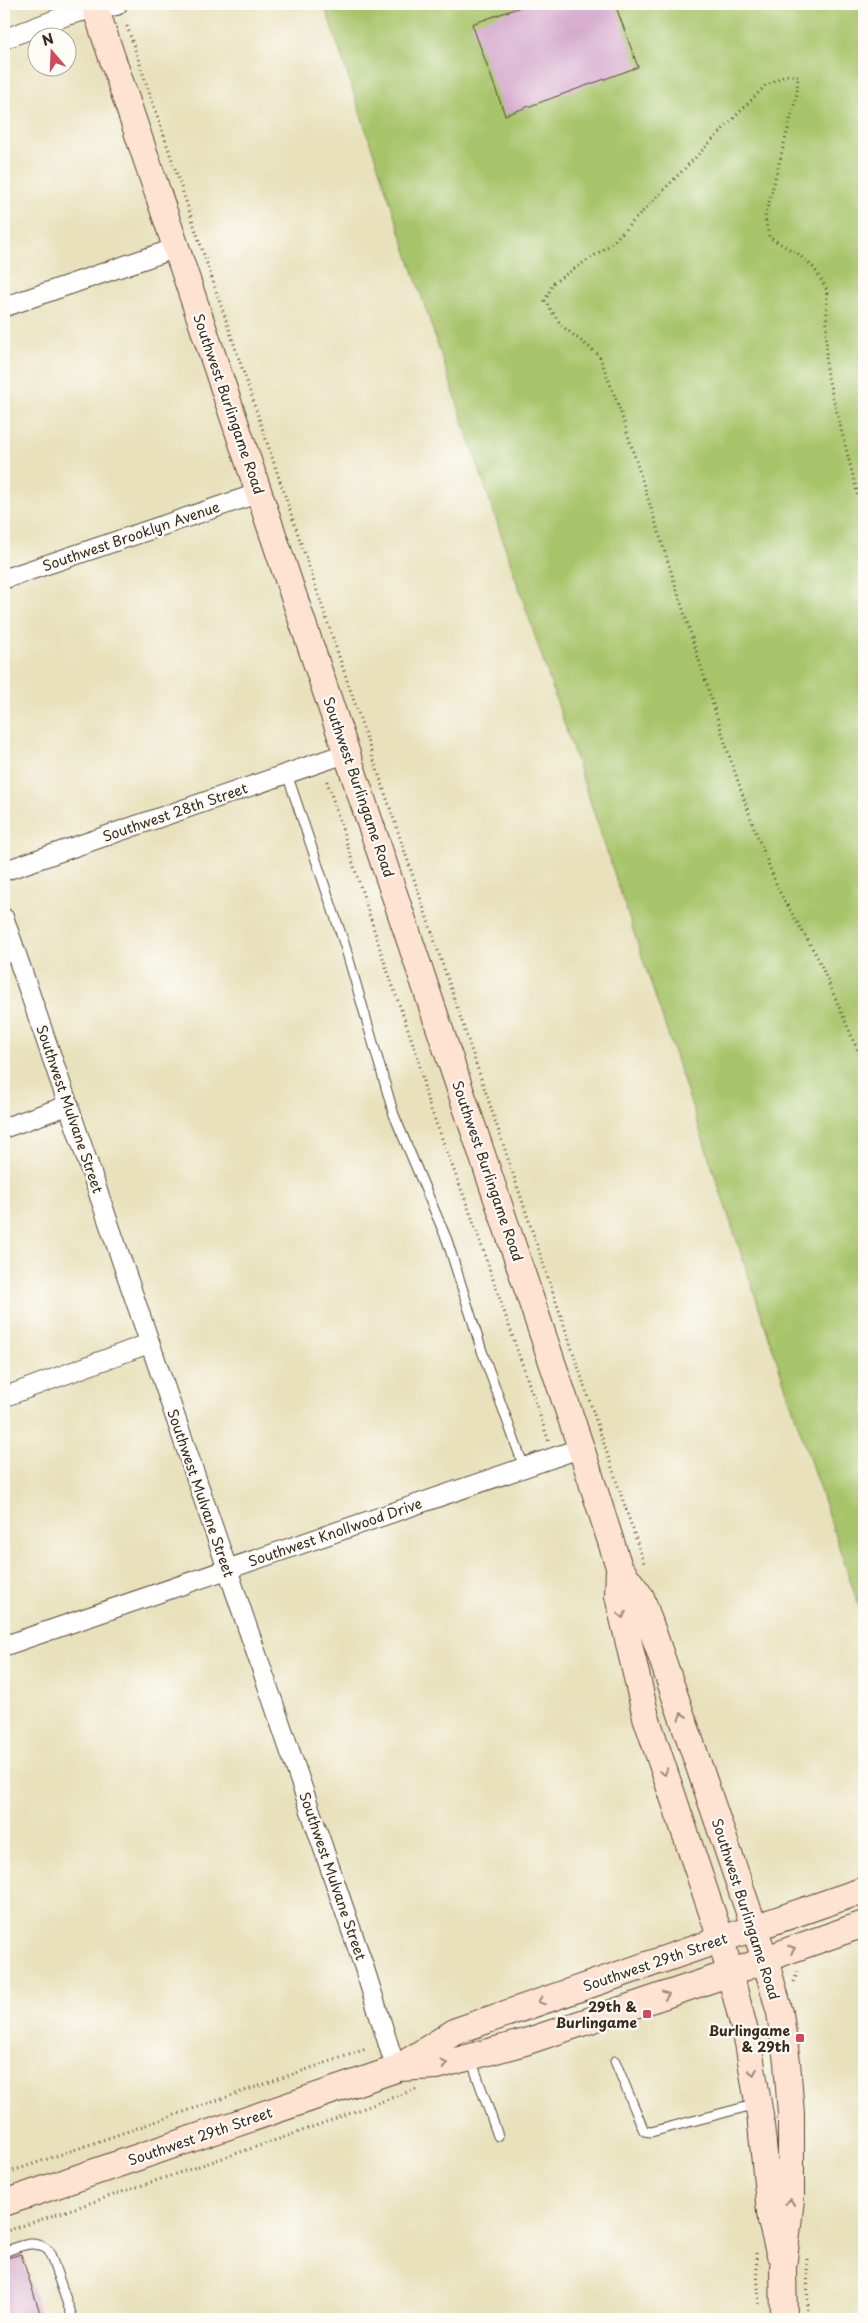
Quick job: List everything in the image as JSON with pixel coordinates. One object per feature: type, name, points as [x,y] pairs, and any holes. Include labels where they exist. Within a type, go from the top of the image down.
[{"type":"main road","name":"Southwest Burlingame Road","points":[[102,5],[176,248],[581,1448],[619,1567],[641,1597],[765,1959],[780,2013],[787,2062],[791,2114],[791,2199],[783,2268],[784,2319]]},
{"type":"main road","name":"Southwest Burlingame Road","points":[[619,1567],[618,1596],[646,1717],[721,1939],[748,2043],[758,2104],[771,2222],[783,2268]]},
{"type":"main road","name":"Southwest 29th Street","points":[[4,2203],[396,2069],[456,2031],[864,1890]]},
{"type":"main road","name":"Southwest 29th Street","points":[[396,2069],[437,2066],[525,2042],[731,1973],[864,1924]]},
{"type":"street","points":[[4,39],[68,15],[102,5]]},
{"type":"street","points":[[4,307],[176,248]]},
{"type":"street","name":"Southwest Brooklyn Avenue","points":[[4,579],[259,493]]},
{"type":"street","name":"Southwest 28th Street","points":[[4,870],[347,753]]},
{"type":"street","name":"Southwest Mulvane Street","points":[[4,918],[364,1967],[396,2069]]},
{"type":"street","points":[[4,1128],[69,1105]]},
{"type":"street","points":[[4,1397],[150,1343]]},
{"type":"street","name":"Southwest Knollwood Drive","points":[[4,1646],[581,1448]]},
{"type":"lane","points":[[288,774],[345,946],[394,1116],[447,1240],[482,1351],[524,1467]]},
{"type":"lane","points":[[470,2057],[498,2136]]},
{"type":"lane","points":[[615,2061],[644,2130],[651,2132],[758,2104]]},
{"type":"lane","points":[[4,2252],[30,2243],[42,2244],[50,2251],[73,2319]]},
{"type":"path","points":[[864,519],[826,370],[827,290],[814,268],[798,254],[769,237],[765,216],[797,94],[798,76],[785,75],[765,86],[610,245],[553,283],[545,301],[562,326],[599,355],[620,410],[752,825],[779,891],[818,958],[864,1065]]},
{"type":"path","points":[[327,781],[383,958],[418,1058],[427,1100],[472,1218],[546,1435],[556,1456]]},
{"type":"path","points":[[4,2174],[366,2048]]},
{"type":"path","points":[[4,2232],[297,2133],[424,2086]]},
{"type":"path","points":[[756,2248],[759,2304]]},
{"type":"green space","points":[[324,4],[864,4],[864,1622]]},
{"type":"building","points":[[529,4],[615,4],[638,67],[505,115],[472,24]]},
{"type":"building","points":[[21,2254],[42,2319],[4,2319],[4,2259]]},
{"type":"place","name":"29th & Burlingame","points":[[647,2014]]},
{"type":"place","name":"Burlingame & 29th","points":[[800,2038]]}]
